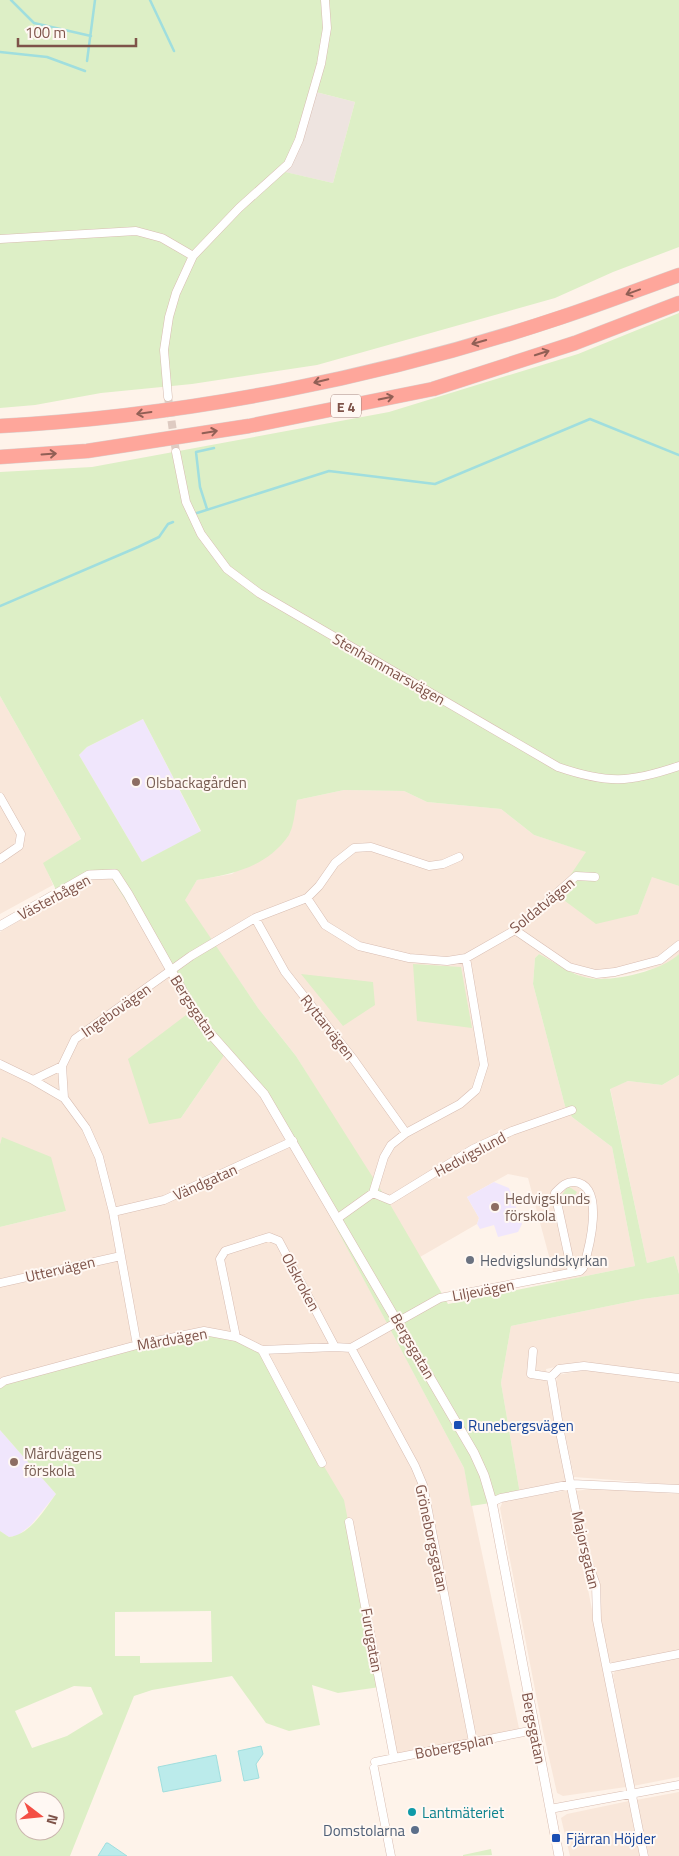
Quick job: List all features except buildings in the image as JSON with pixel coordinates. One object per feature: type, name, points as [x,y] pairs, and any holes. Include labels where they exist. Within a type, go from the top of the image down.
[{"type":"highway","name":"E 4","points":[[0,426],[77,422],[249,397],[423,358],[562,318],[679,275]]},
{"type":"highway","name":"E 4","points":[[0,457],[87,451],[249,426],[433,389],[575,343],[679,303]]},
{"type":"street","points":[[168,397],[164,350],[169,317],[176,293],[193,256],[239,208],[288,164],[299,140],[321,64],[327,28],[325,0]]},
{"type":"street","points":[[0,239],[136,231],[162,238],[193,256]]},
{"type":"street","name":"Stenhammarsvägen","points":[[176,452],[186,502],[201,534],[228,569],[259,593],[558,767],[590,778],[618,781],[651,776],[679,766]]},
{"type":"street","points":[[0,797],[20,834],[19,846],[0,859]]},
{"type":"street","name":"Ingebovägen","points":[[64,1098],[62,1066],[75,1039],[170,971],[255,918],[307,898],[319,886],[335,863],[354,848],[371,847],[430,866],[444,864],[459,858]]},
{"type":"street","name":"Västerbågen","points":[[0,926],[90,875],[115,874],[128,894]]},
{"type":"street","name":"Soldatvägen","points":[[307,898],[325,925],[359,946],[409,958],[447,961],[466,958],[515,930],[576,876],[595,877]]},
{"type":"street","name":"Bergsgatan","points":[[128,894],[200,1022],[264,1094],[398,1320],[479,1462],[492,1502],[559,1856]]},
{"type":"street","name":"Ryttarvägen","points":[[255,918],[286,972],[354,1060],[406,1133]]},
{"type":"street","points":[[515,930],[569,967],[596,974],[615,972],[660,960],[679,945]]},
{"type":"street","points":[[338,1218],[373,1193],[384,1157],[391,1145],[406,1133],[460,1104],[476,1090],[484,1065],[466,958]]},
{"type":"street","points":[[0,1064],[64,1098],[86,1128],[99,1158],[113,1212],[137,1345]]},
{"type":"street","points":[[33,1080],[62,1066]]},
{"type":"street","name":"Hedvigslund","points":[[373,1193],[390,1200],[472,1149],[512,1131],[572,1110]]},
{"type":"street","name":"Vändgatan","points":[[113,1212],[164,1200],[293,1142]]},
{"type":"street","points":[[570,1182],[580,1183],[588,1189],[592,1202],[594,1224],[583,1268],[572,1272],[556,1194],[561,1186],[570,1182]]},
{"type":"street","name":"Olskroken","points":[[236,1337],[220,1259],[225,1251],[268,1237],[279,1241],[335,1346]]},
{"type":"street","name":"Uttervägen","points":[[0,1283],[121,1256]]},
{"type":"street","name":"Liljevägen","points":[[398,1320],[440,1298],[572,1272]]},
{"type":"street","points":[[351,1348],[398,1320]]},
{"type":"street","name":"Mårdvägen","points":[[0,1384],[4,1381],[137,1345],[204,1331],[236,1337],[262,1350],[335,1346],[351,1348]]},
{"type":"street","name":"Gröneborgsgatan","points":[[351,1348],[415,1466],[423,1485],[473,1742]]},
{"type":"street","points":[[262,1350],[322,1463]]},
{"type":"street","points":[[533,1351],[531,1374],[551,1377],[559,1369],[584,1366],[679,1378]]},
{"type":"street","name":"Majorsgatan","points":[[551,1377],[584,1551],[596,1584],[597,1620],[644,1856]]},
{"type":"street","points":[[492,1502],[501,1498],[572,1484],[679,1489]]},
{"type":"street","name":"Furugatan","points":[[349,1522],[394,1758]]},
{"type":"street","points":[[608,1668],[679,1654]]},
{"type":"street","name":"Bobergsplan","points":[[391,1856],[374,1765],[394,1758],[534,1730]]},
{"type":"street","points":[[550,1809],[679,1785]]},
{"type":"shaded area","points":[[312,91],[355,102],[333,183],[280,171]]},
{"type":"shaded area","points":[[0,696],[81,839],[44,863],[53,885],[0,914]]},
{"type":"shaded area","name":"Olsbackagården","points":[[143,719],[201,832],[142,862],[79,755],[87,747]]},
{"type":"shaded area","points":[[344,790],[404,791],[427,802],[501,809],[534,835],[587,852],[638,914],[652,876],[679,886],[679,954],[670,962],[660,967],[605,979],[582,977],[539,954],[535,958],[533,984],[565,1106],[572,1117],[612,1147],[635,1266],[556,1282],[528,1178],[508,1174],[467,1197],[479,1218],[477,1224],[420,1257],[296,1056],[258,1008],[184,900],[197,880],[232,874],[290,833],[297,800]]},
{"type":"shaded area","points":[[91,878],[112,879],[194,1009],[181,1118],[225,1054],[267,1097],[464,1468],[520,1733],[394,1758],[380,1687],[0,1384],[0,1227],[66,1211],[2,1138],[0,1144],[0,932]]},
{"type":"shaded area","points":[[679,1075],[679,1274],[674,1256],[647,1263],[610,1088],[628,1081],[662,1085]]},
{"type":"shaded area","name":"Hedvigslunds förskola","points":[[494,1182],[509,1188],[522,1224],[518,1232],[498,1237],[494,1225],[480,1229],[477,1224],[479,1218],[467,1197]]},
{"type":"shaded area","points":[[679,1294],[679,1374],[579,1362],[546,1369],[566,1480],[520,1494],[501,1383],[511,1326],[643,1299]]},
{"type":"shaded area","points":[[584,1370],[679,1382],[679,1485],[574,1477],[555,1385],[558,1375]]},
{"type":"shaded area","name":"Mårdvägens förskola","points":[[0,1430],[56,1494],[31,1525],[17,1536],[9,1537],[0,1531]]},
{"type":"shaded area","points":[[598,1488],[679,1494],[679,1650],[613,1663],[609,1661],[601,1621],[601,1587],[588,1549],[575,1491]]},
{"type":"shaded area","points":[[569,1490],[626,1787],[563,1796],[557,1793],[543,1731],[500,1508],[503,1501]]},
{"type":"shaded area","points":[[679,1658],[679,1777],[633,1786],[613,1675],[615,1671]]},
{"type":"shaded area","points":[[679,1792],[679,1856],[649,1856],[636,1800]]},
{"type":"shaded area","points":[[629,1801],[640,1856],[570,1856],[561,1818],[567,1814]]},
{"type":"green space","points":[[0,0],[679,0],[679,247],[613,272],[555,298],[317,365],[192,384],[101,393],[35,405],[0,408]],"holes":[[[312,91],[355,102],[333,183],[281,171],[299,140]]]},
{"type":"green space","points":[[679,313],[679,886],[652,877],[638,914],[596,924],[557,895],[586,852],[534,835],[501,809],[427,802],[404,791],[344,790],[297,800],[291,831],[280,846],[270,855],[260,862],[236,872],[197,880],[185,900],[258,1008],[296,1056],[391,1206],[448,1304],[635,1266],[612,1147],[572,1117],[565,1106],[533,984],[535,958],[539,954],[578,975],[594,979],[607,979],[648,971],[679,954],[679,1075],[662,1085],[628,1081],[610,1089],[647,1263],[674,1256],[679,1274],[679,1294],[643,1299],[511,1326],[501,1383],[520,1494],[523,1498],[471,1506],[464,1468],[265,1094],[225,1054],[181,1118],[149,1124],[128,1059],[194,1009],[112,879],[91,878],[59,896],[43,863],[81,839],[0,696],[0,472],[92,467],[389,412],[578,354]],"holes":[[[143,719],[201,831],[142,862],[79,755],[87,747]]]},
{"type":"green space","points":[[413,964],[461,967],[472,1028],[417,1021]]},
{"type":"green space","points":[[301,974],[373,982],[375,1005],[343,1026]]},
{"type":"green space","points":[[2,1137],[51,1157],[66,1211],[0,1227],[0,1144]]},
{"type":"green space","points":[[568,1186],[577,1192],[568,1204],[560,1198]]},
{"type":"green space","points":[[204,1331],[221,1333],[262,1350],[322,1463],[344,1500],[380,1687],[338,1693],[312,1685],[320,1725],[289,1731],[266,1723],[232,1676],[152,1690],[134,1696],[70,1856],[0,1856],[0,1531],[9,1537],[24,1532],[36,1521],[56,1494],[0,1430],[0,1385]],"holes":[[[211,1611],[212,1662],[140,1663],[140,1656],[115,1656],[115,1612]],[[74,1686],[91,1687],[103,1714],[67,1736],[32,1748],[15,1711]]]},
{"type":"green space","points":[[491,1849],[492,1855],[463,1856],[463,1855]]},
{"type":"water","points":[[261,1746],[263,1754],[256,1764],[259,1778],[244,1781],[238,1751]]},
{"type":"water","points":[[216,1755],[221,1781],[163,1792],[158,1767]]},
{"type":"water","points":[[106,1843],[108,1843],[127,1856],[98,1856]]},
{"type":"waterway","points":[[11,0],[34,23],[91,36]]},
{"type":"waterway","points":[[87,61],[95,0]]},
{"type":"waterway","points":[[150,0],[174,51]]},
{"type":"waterway","points":[[0,52],[47,57],[85,71]]},
{"type":"waterway","points":[[197,513],[329,471],[435,484],[590,419],[679,455]]},
{"type":"waterway","points":[[207,509],[200,487],[196,452],[214,448]]},
{"type":"waterway","points":[[0,606],[159,537],[168,524],[173,522]]},
{"type":"tunnel","points":[[168,397],[176,452]]},
{"type":"place","name":"Olsbackagården","points":[[136,782]]},
{"type":"place","name":"Hedvigslunds förskola","points":[[495,1207]]},
{"type":"place","name":"Hedvigslundskyrkan","points":[[470,1260]]},
{"type":"place","name":"Runebergsvägen","points":[[458,1425]]},
{"type":"place","name":"Mårdvägens förskola","points":[[14,1462]]},
{"type":"place","name":"Lantmäteriet","points":[[412,1812]]},
{"type":"place","name":"Domstolarna","points":[[415,1830]]},
{"type":"place","name":"Fjärran Höjder","points":[[556,1838]]}]
